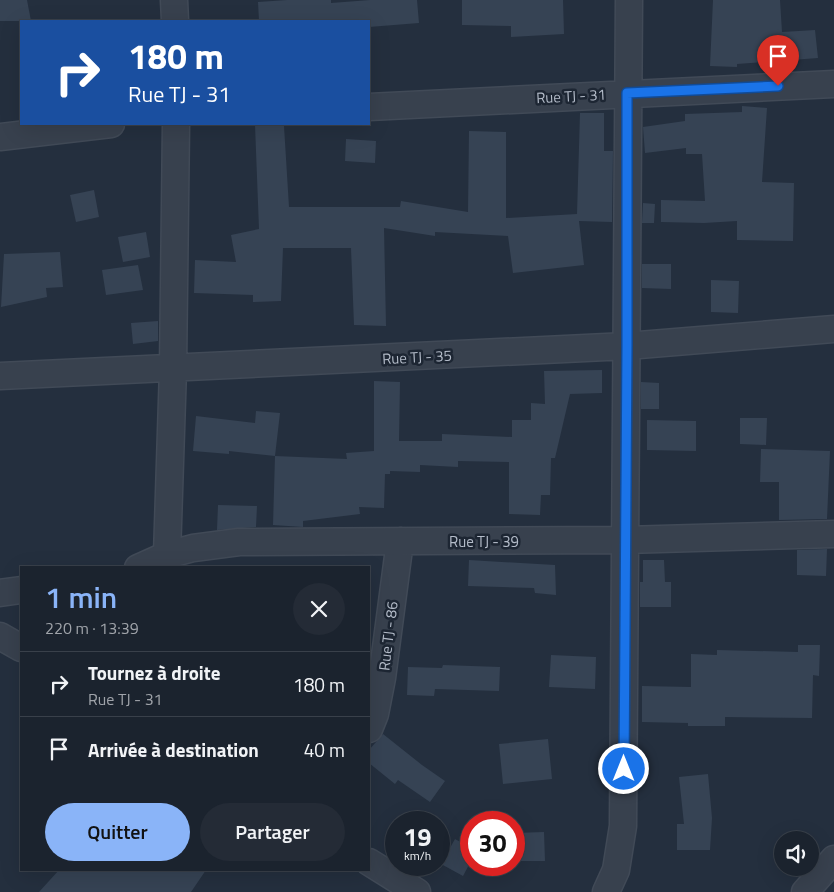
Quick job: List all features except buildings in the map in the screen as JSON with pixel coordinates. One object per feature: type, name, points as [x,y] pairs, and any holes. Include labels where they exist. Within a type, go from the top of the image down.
[{"type":"street","points":[[174,0],[175,20]]},
{"type":"street","points":[[606,892],[616,870],[623,826],[629,0]]},
{"type":"street","name":"Rue TJ - 31","points":[[370,107],[834,84]]},
{"type":"street","points":[[0,136],[102,125]]},
{"type":"street","points":[[167,554],[173,369],[176,125]]},
{"type":"street","name":"Rue TJ - 35","points":[[0,376],[627,346],[834,329]]},
{"type":"street","name":"Rue TJ - 39","points":[[142,566],[167,554],[193,548],[239,542],[625,540],[834,534]]},
{"type":"street","name":"Rue TJ - 86","points":[[370,726],[375,714],[382,678],[400,541]]},
{"type":"street","points":[[0,593],[20,590]]},
{"type":"street","points":[[0,636],[20,647]]},
{"type":"street","points":[[805,892],[834,859]]},
{"type":"street","points":[[370,863],[417,892]]},
{"type":"route","points":[[624,769],[627,93],[778,86]]}]
